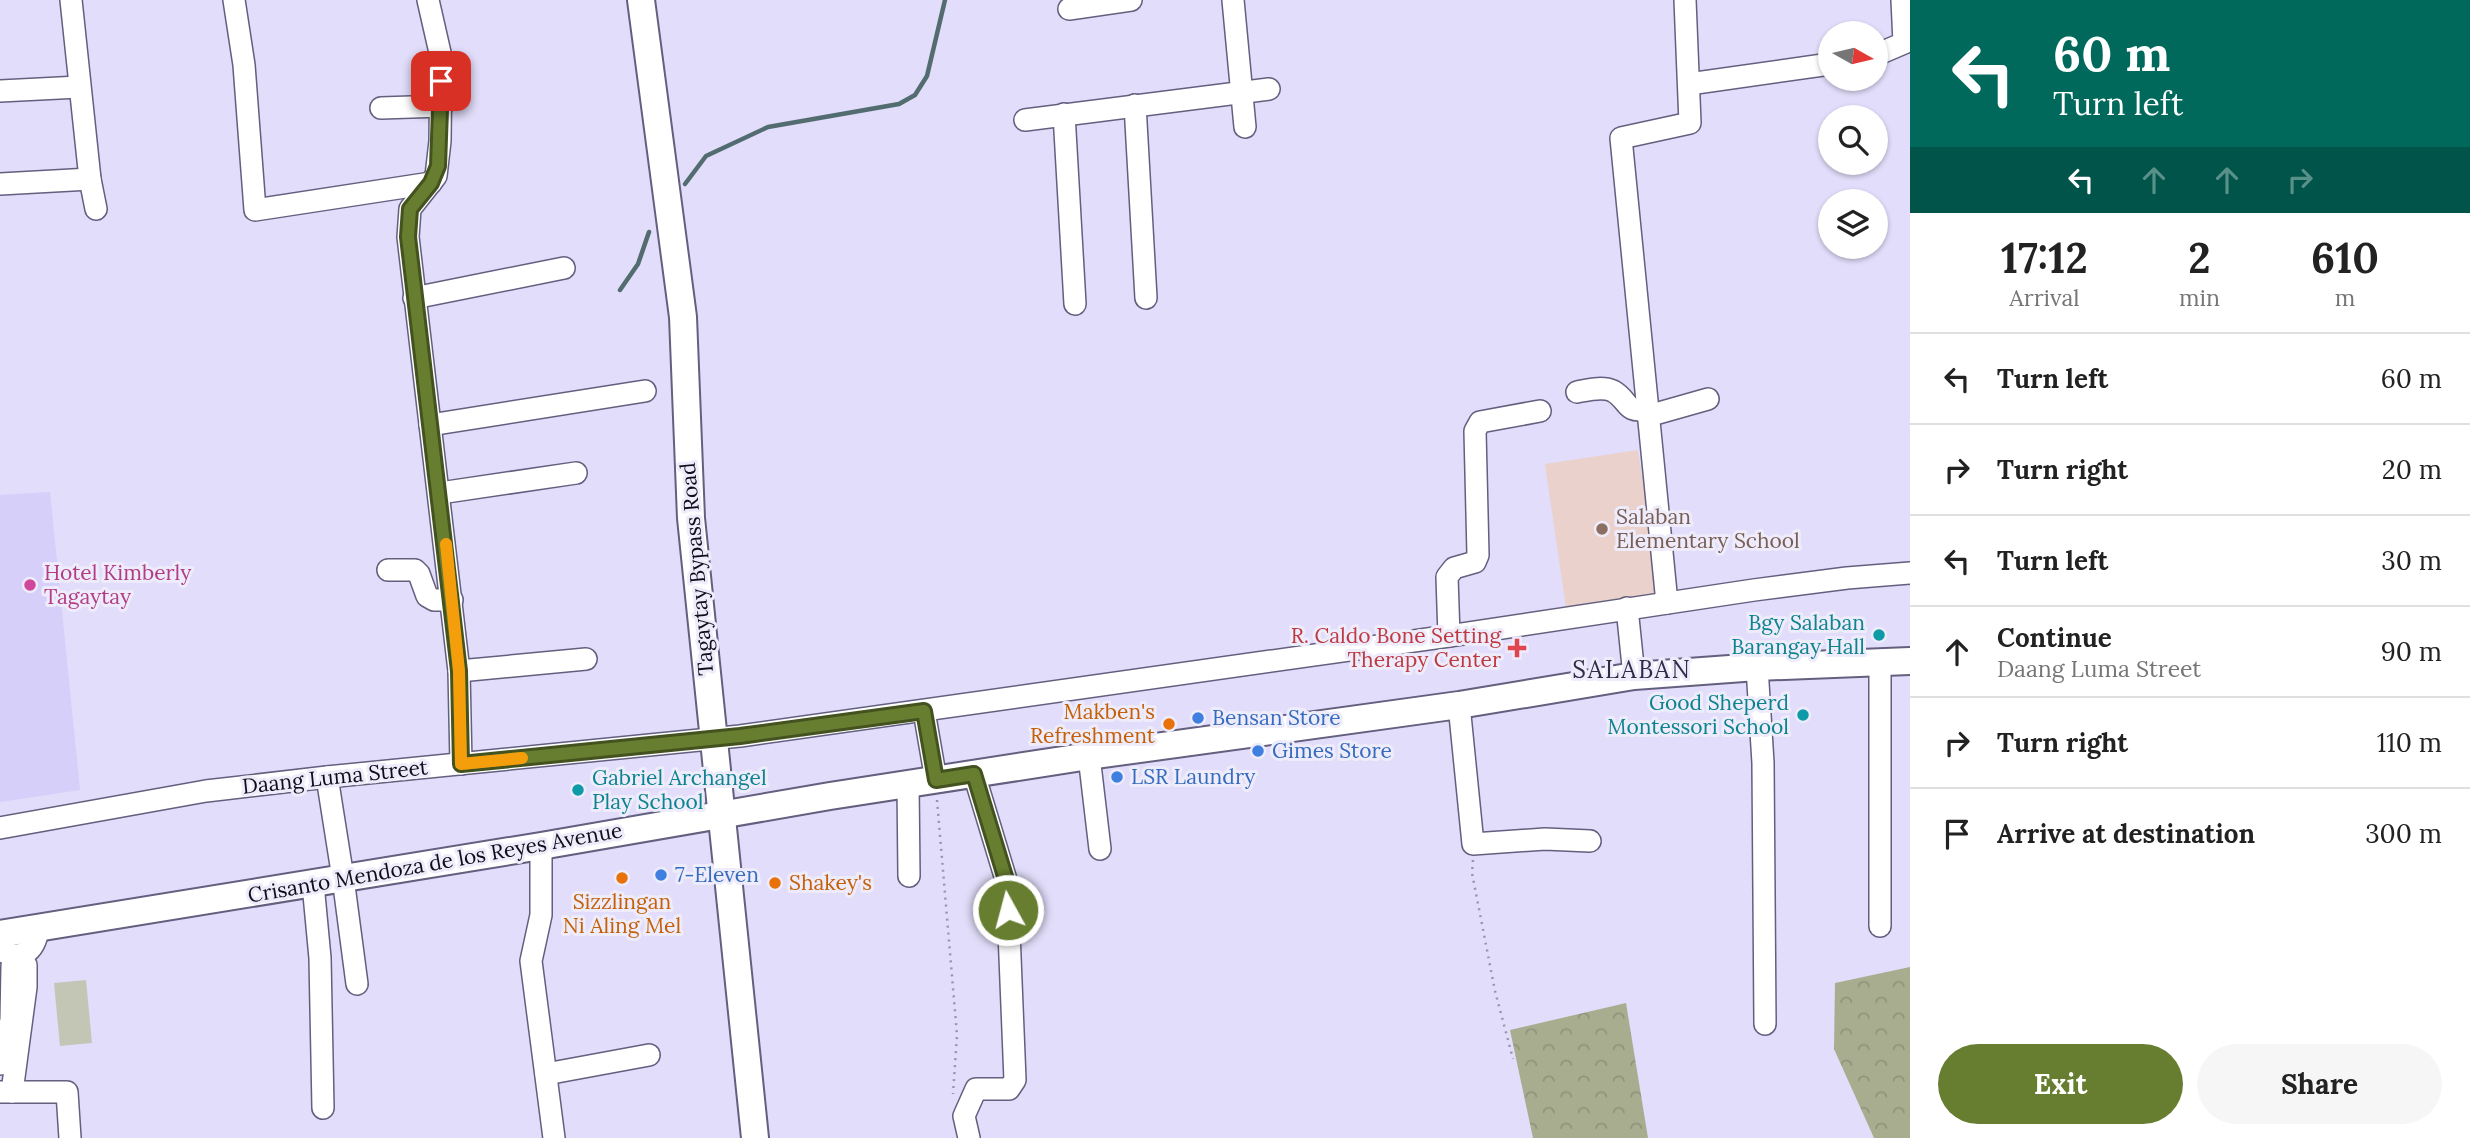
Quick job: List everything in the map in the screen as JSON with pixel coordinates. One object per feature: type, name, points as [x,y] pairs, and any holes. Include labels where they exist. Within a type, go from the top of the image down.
[{"type":"main road","name":"Tagaytay Bypass Road","points":[[641,0],[683,317],[691,518],[755,1138]]},
{"type":"main road","name":"Crisanto Mendoza de los Reyes Avenue","points":[[0,934],[908,784],[1459,705],[1634,676],[1757,667],[1910,661]]},
{"type":"street","points":[[71,0],[90,179],[96,209]]},
{"type":"street","points":[[234,0],[244,65],[255,210],[431,183]]},
{"type":"street","points":[[428,0],[441,57],[442,106],[438,166],[431,183],[412,203],[408,218],[414,298],[440,493],[459,671],[461,764]]},
{"type":"street","points":[[1069,9],[1131,0]]},
{"type":"street","points":[[1233,0],[1245,127]]},
{"type":"street","points":[[1667,603],[1621,138],[1690,123],[1685,0]]},
{"type":"street","points":[[1888,50],[1907,42],[1902,0]]},
{"type":"street","points":[[1689,84],[1818,66]]},
{"type":"street","points":[[0,91],[79,87]]},
{"type":"street","points":[[1025,120],[1269,89]]},
{"type":"street","points":[[1135,105],[1146,298]]},
{"type":"street","points":[[382,108],[442,106]]},
{"type":"street","points":[[1064,114],[1075,304]]},
{"type":"street","points":[[0,184],[90,179]]},
{"type":"street","points":[[414,298],[565,268]]},
{"type":"street","points":[[1577,392],[1605,389],[1614,392],[1631,409],[1647,412],[1708,400]]},
{"type":"street","points":[[430,425],[645,391]]},
{"type":"street","points":[[1449,636],[1447,577],[1454,568],[1475,562],[1478,555],[1477,425],[1480,422],[1540,411]]},
{"type":"street","points":[[440,493],[576,473]]},
{"type":"street","points":[[388,570],[415,570],[427,596],[434,600],[452,600]]},
{"type":"street","name":"Daang Luma Street","points":[[0,828],[206,792],[327,777],[713,739],[1449,636],[1627,608],[1847,578],[1910,573]]},
{"type":"street","points":[[1627,608],[1634,676]]},
{"type":"street","points":[[459,671],[586,659]]},
{"type":"street","points":[[1880,662],[1880,926]]},
{"type":"street","points":[[1757,667],[1763,763],[1765,1024]]},
{"type":"street","points":[[1459,705],[1473,844],[1545,839],[1590,841]]},
{"type":"street","points":[[924,711],[936,780]]},
{"type":"street","points":[[1089,756],[1100,849]]},
{"type":"street","points":[[969,1138],[964,1116],[976,1088],[1009,1089],[1015,1080],[1007,883],[974,774]]},
{"type":"street","points":[[327,777],[356,984]]},
{"type":"street","points":[[908,784],[909,876]]},
{"type":"street","points":[[541,846],[541,915],[531,961],[554,1138]]},
{"type":"street","points":[[313,884],[320,958],[323,1108]]},
{"type":"street","points":[[9,952],[34,947],[38,929]]},
{"type":"street","points":[[0,1064],[11,1020],[12,966],[9,952]]},
{"type":"street","points":[[9,952],[26,965],[26,987],[6,1092],[67,1092],[69,1138]]},
{"type":"street","points":[[546,1074],[649,1055]]},
{"type":"path","points":[[936,780],[957,1035],[953,1098]]},
{"type":"path","points":[[1473,844],[1472,873],[1477,900],[1495,991],[1513,1059]]},
{"type":"shaded area","name":"Salaban Elementary School","points":[[1638,450],[1659,594],[1566,608],[1545,464]]},
{"type":"shaded area","name":"Hotel Kimberly Tagaytay","points":[[50,492],[80,790],[0,802],[0,495]]},
{"type":"green space","points":[[1910,967],[1910,1138],[1874,1138],[1834,1049],[1835,983]]},
{"type":"green space","points":[[86,980],[92,1043],[60,1046],[54,983]]},
{"type":"green space","points":[[1626,1003],[1648,1138],[1533,1138],[1510,1030]]},
{"type":"waterway","points":[[685,184],[706,156],[768,127],[899,104],[915,95],[927,76],[945,0]]},
{"type":"waterway","points":[[620,290],[638,264],[649,232]]},
{"type":"slow traffic","points":[[446,544],[459,671],[461,764],[522,758]]},
{"type":"place","name":"Salaban Elementary School","points":[[1602,529]]},
{"type":"place","name":"Hotel Kimberly Tagaytay","points":[[30,585]]},
{"type":"place","name":"Bgy Salaban Barangay Hall","points":[[1879,635]]},
{"type":"place","name":"R. Caldo Bone Setting Therapy Center","points":[[1517,648]]},
{"type":"place","name":"Good Sheperd Montessori School","points":[[1803,715]]},
{"type":"place","name":"Bensan Store","points":[[1198,718]]},
{"type":"place","name":"Makben's Refreshment","points":[[1169,724]]},
{"type":"place","name":"Gimes Store","points":[[1258,751]]},
{"type":"place","name":"LSR Laundry","points":[[1117,777]]},
{"type":"place","name":"Gabriel Archangel Play School","points":[[578,790]]},
{"type":"place","name":"7-Eleven","points":[[661,875]]},
{"type":"place","name":"Sizzlingan Ni Aling Mel","points":[[622,878]]},
{"type":"place","name":"Shakey's","points":[[775,883]]},
{"type":"district","name":"SALABAN","points":[[1632,670]]},
{"type":"route","points":[[441,81],[442,106],[436,176],[412,203],[408,218],[408,237],[459,671],[461,764],[740,736],[924,711],[936,780],[974,774],[1007,883],[1008,910]]}]
